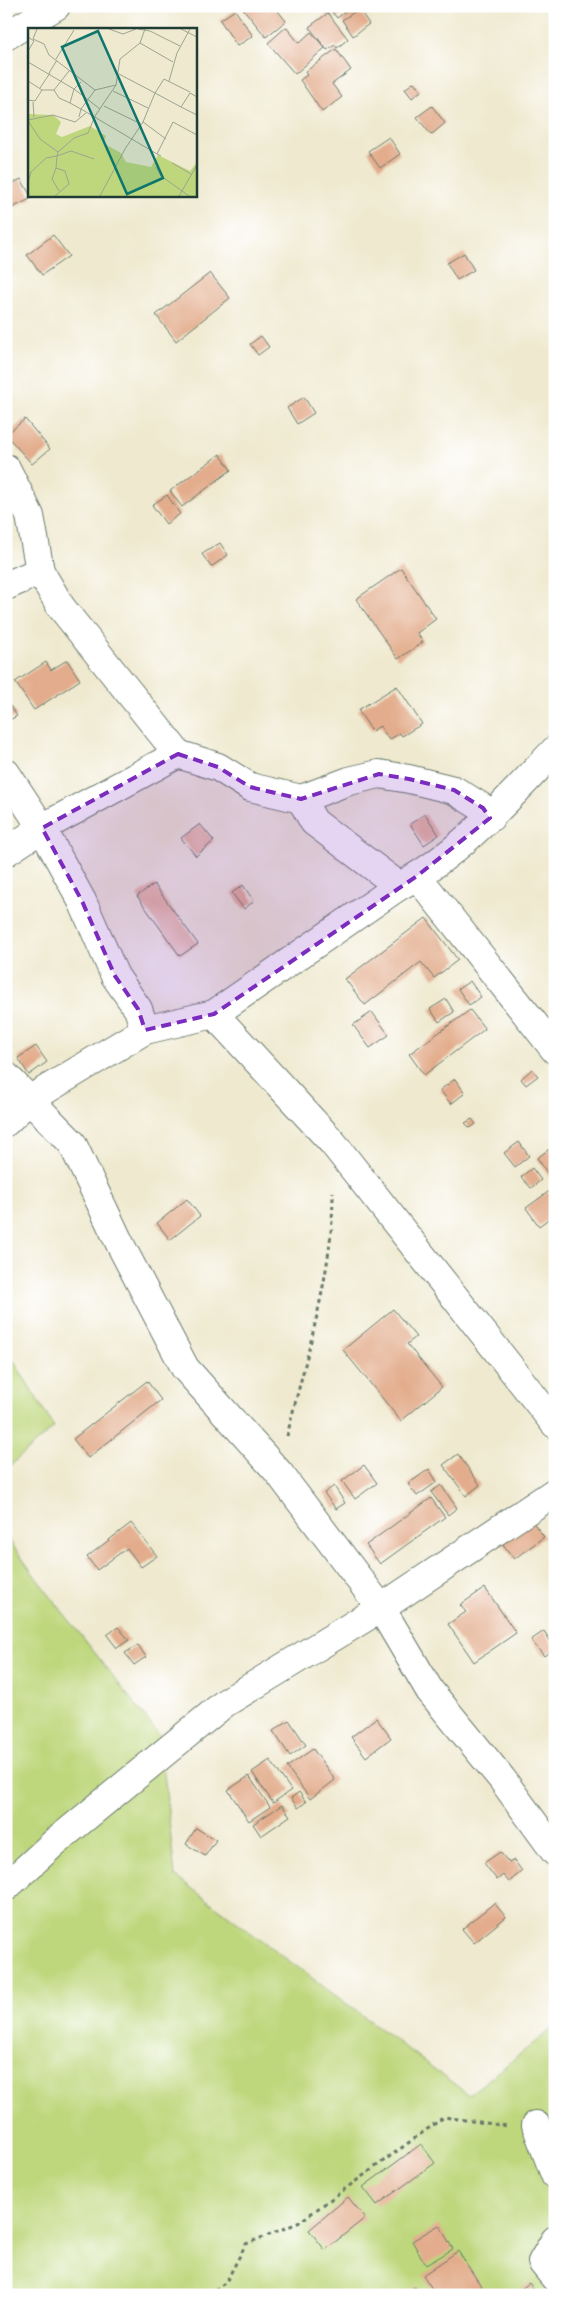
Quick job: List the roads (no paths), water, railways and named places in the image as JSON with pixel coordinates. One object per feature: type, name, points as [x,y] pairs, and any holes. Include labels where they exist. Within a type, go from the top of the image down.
[{"type":"street","points":[[6,36],[56,6]]},
{"type":"street","points":[[6,468],[30,516],[40,571],[61,607],[178,754],[218,767],[250,786],[300,799],[349,781],[379,774],[454,790],[483,808],[490,818]]},
{"type":"street","points":[[6,586],[40,571]]},
{"type":"street","points":[[6,1122],[29,1100],[146,1030],[214,1014],[408,881],[490,818],[555,750]]},
{"type":"street","points":[[6,852],[42,828],[178,754]]},
{"type":"street","points":[[6,773],[42,828],[82,901],[115,976],[138,1008],[146,1030]]},
{"type":"street","points":[[300,799],[314,822],[408,881],[555,1050]]},
{"type":"street","points":[[214,1014],[333,1143],[555,1424]]},
{"type":"street","points":[[6,1076],[72,1143],[121,1246],[184,1368],[279,1473],[381,1608],[430,1691],[502,1779],[555,1852]]},
{"type":"street","points":[[6,1887],[54,1843],[225,1703],[381,1608],[555,1492]]},
{"type":"street","points":[[536,2125],[555,2176]]},
{"type":"street","points":[[555,2240],[542,2262],[555,2278]]}]
